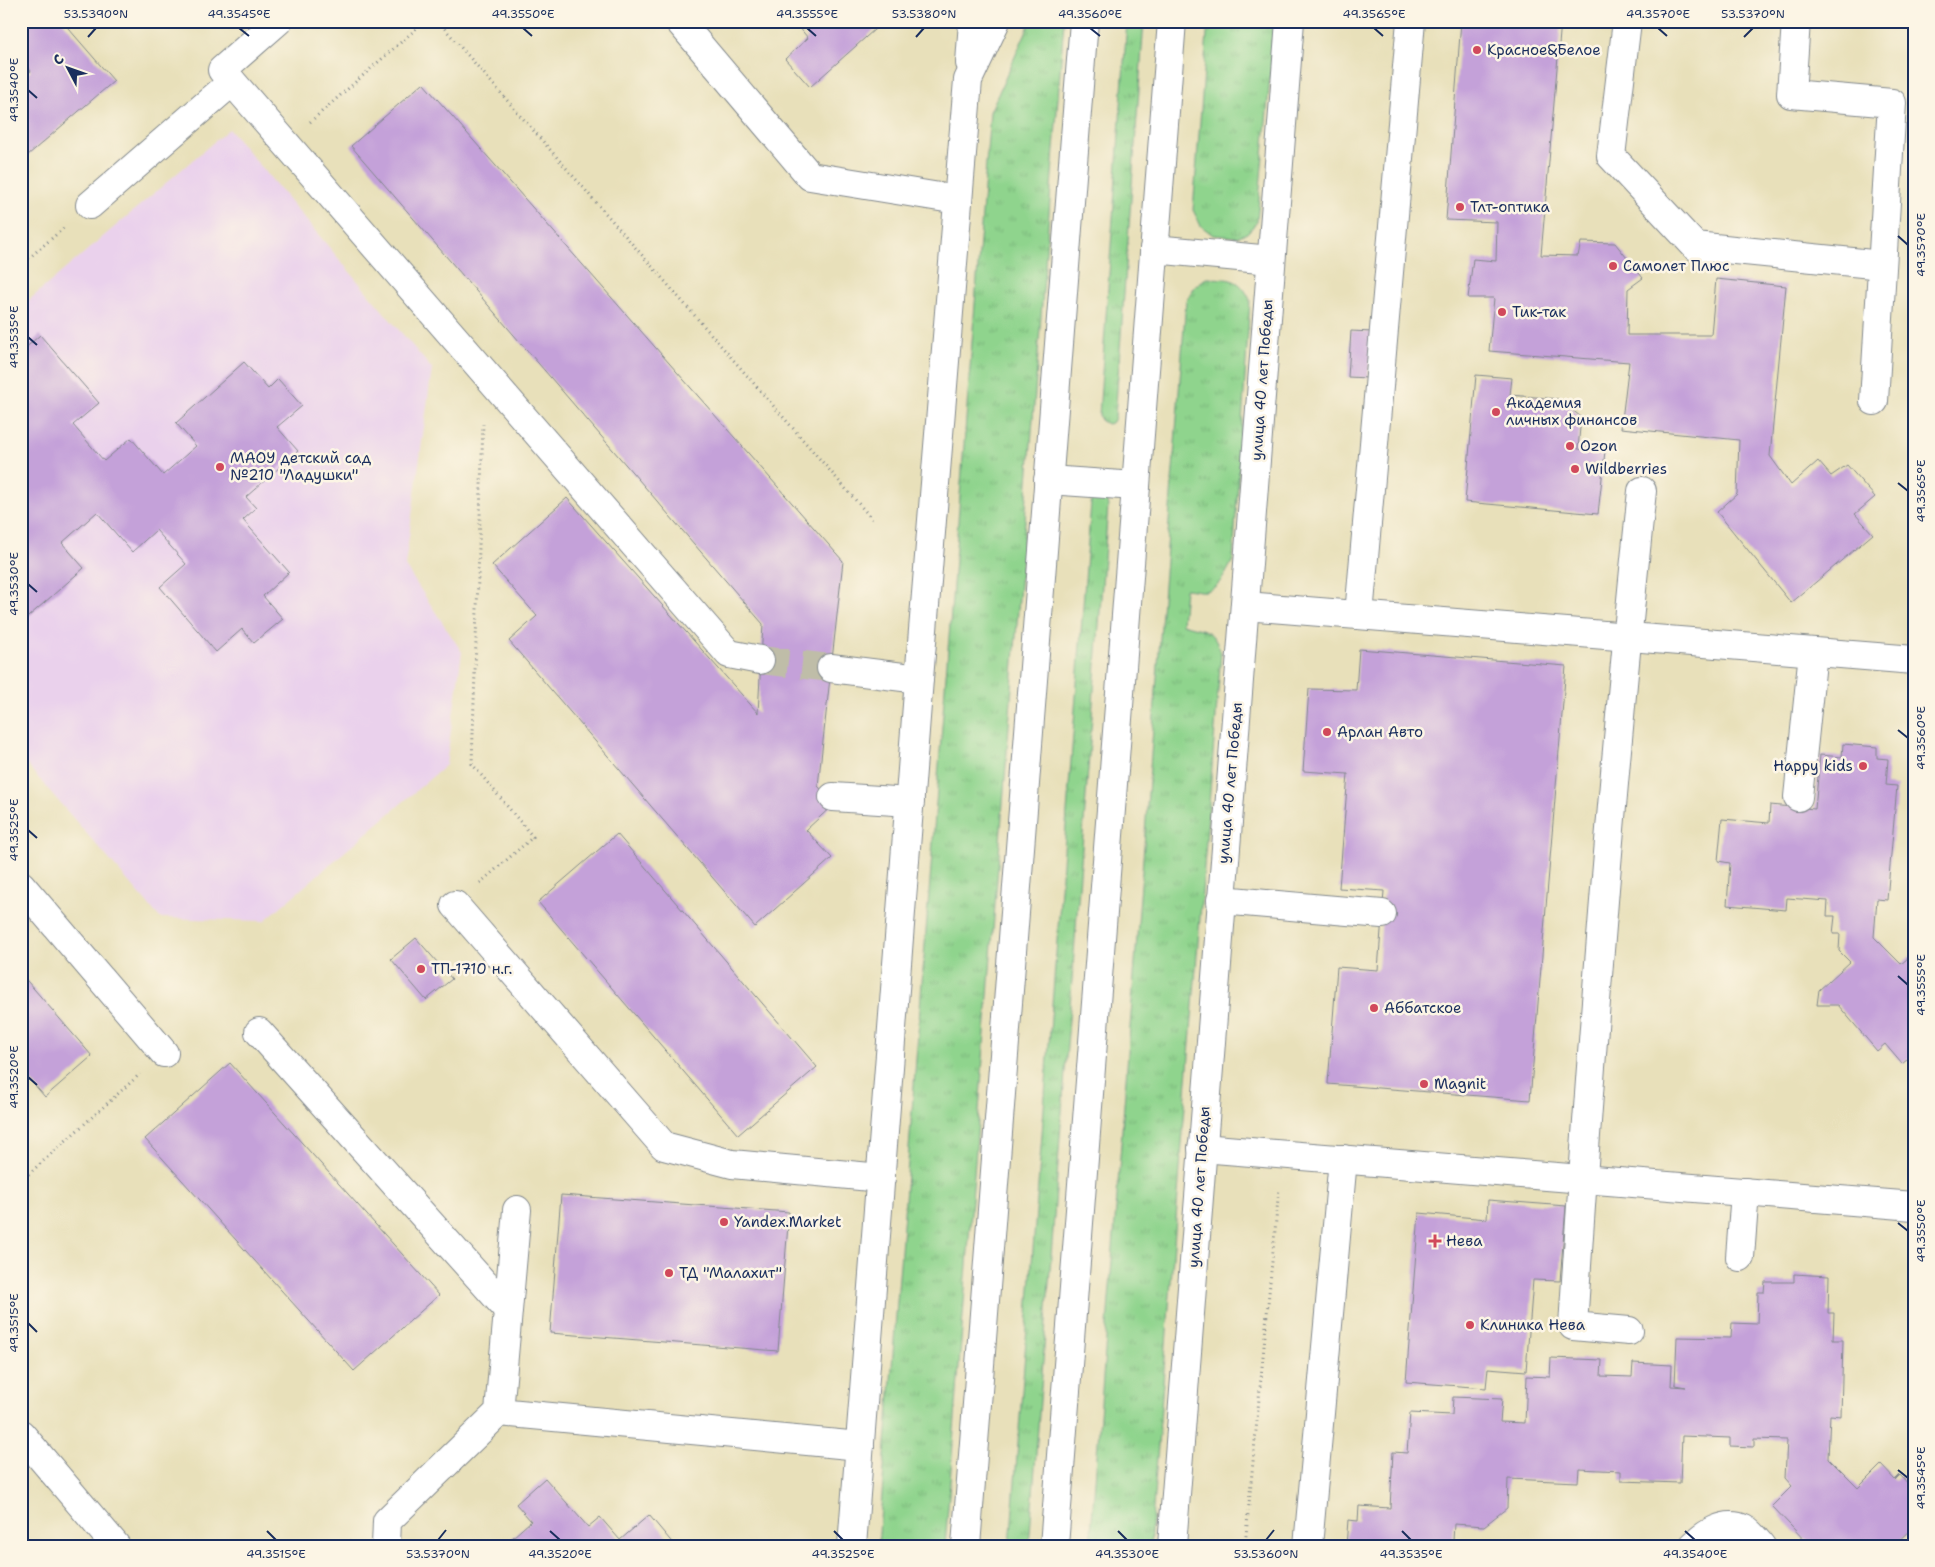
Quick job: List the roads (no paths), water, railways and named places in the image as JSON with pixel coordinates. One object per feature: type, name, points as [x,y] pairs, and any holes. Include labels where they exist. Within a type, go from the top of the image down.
[{"type":"street","points":[[278,21],[222,70],[729,654],[760,660]]},
{"type":"street","points":[[679,21],[810,176],[958,200]]},
{"type":"street","points":[[852,1546],[919,679],[973,21]]},
{"type":"street","points":[[968,80],[996,21]]},
{"type":"street","points":[[966,1546],[1084,21]]},
{"type":"street","points":[[1054,1546],[1172,21]]},
{"type":"street","name":"улица 40 лет Победы","points":[[1172,1546],[1290,21]]},
{"type":"street","points":[[1359,615],[1411,21]]},
{"type":"street","points":[[1627,21],[1610,156],[1695,246],[1882,265]]},
{"type":"street","points":[[1796,21],[1791,94],[1903,104],[1882,265],[1874,401]]},
{"type":"street","points":[[90,205],[232,82]]},
{"type":"street","points":[[1154,249],[1271,260]]},
{"type":"street","points":[[1048,480],[1136,486]]},
{"type":"street","points":[[1629,1331],[1573,1326],[1582,1179],[1627,637],[1642,491]]},
{"type":"street","points":[[1245,606],[1914,660]]},
{"type":"street","points":[[1798,797],[1812,652]]},
{"type":"street","points":[[831,668],[919,679]]},
{"type":"street","points":[[833,797],[910,802]]},
{"type":"street","points":[[21,885],[164,1053]]},
{"type":"street","points":[[1221,900],[1382,914]]},
{"type":"street","points":[[455,905],[664,1146],[732,1164],[881,1178]]},
{"type":"street","points":[[259,1032],[508,1310]]},
{"type":"street","points":[[1202,1148],[1914,1206]]},
{"type":"street","points":[[1308,1546],[1343,1160]]},
{"type":"street","points":[[1740,1257],[1745,1192]]},
{"type":"street","points":[[407,1546],[387,1533],[499,1412],[517,1210]]},
{"type":"street","points":[[499,1412],[860,1446]]},
{"type":"street","points":[[21,1434],[116,1546]]},
{"type":"street","points":[[1693,1546],[1703,1536],[1714,1530],[1730,1527],[1743,1529],[1761,1546]]},
{"type":"tunnel","points":[[760,660],[831,668]]},
{"type":"place","name":"Красное&Белое","points":[[1477,50]]},
{"type":"place","name":"Тлт-оптика","points":[[1460,207]]},
{"type":"place","name":"Самолет Плюс","points":[[1613,266]]},
{"type":"place","name":"Тик-так","points":[[1502,312]]},
{"type":"place","name":"Академия личных финансов","points":[[1496,412]]},
{"type":"place","name":"Ozon","points":[[1570,446]]},
{"type":"place","name":"МАОУ детский сад №210 \"Ладушки\"","points":[[220,467]]},
{"type":"place","name":"Wildberries","points":[[1575,469]]},
{"type":"place","name":"Арлан Авто","points":[[1327,732]]},
{"type":"place","name":"Happy kids","points":[[1863,766]]},
{"type":"place","name":"ТП-1710 н.г.","points":[[421,969]]},
{"type":"place","name":"Аббатское","points":[[1374,1008]]},
{"type":"place","name":"Magnit","points":[[1424,1084]]},
{"type":"place","name":"Yandex.Market","points":[[724,1222]]},
{"type":"place","name":"Нева","points":[[1435,1241]]},
{"type":"place","name":"ТД \"Малахит\"","points":[[669,1273]]},
{"type":"place","name":"Клиника Нева","points":[[1470,1325]]}]
